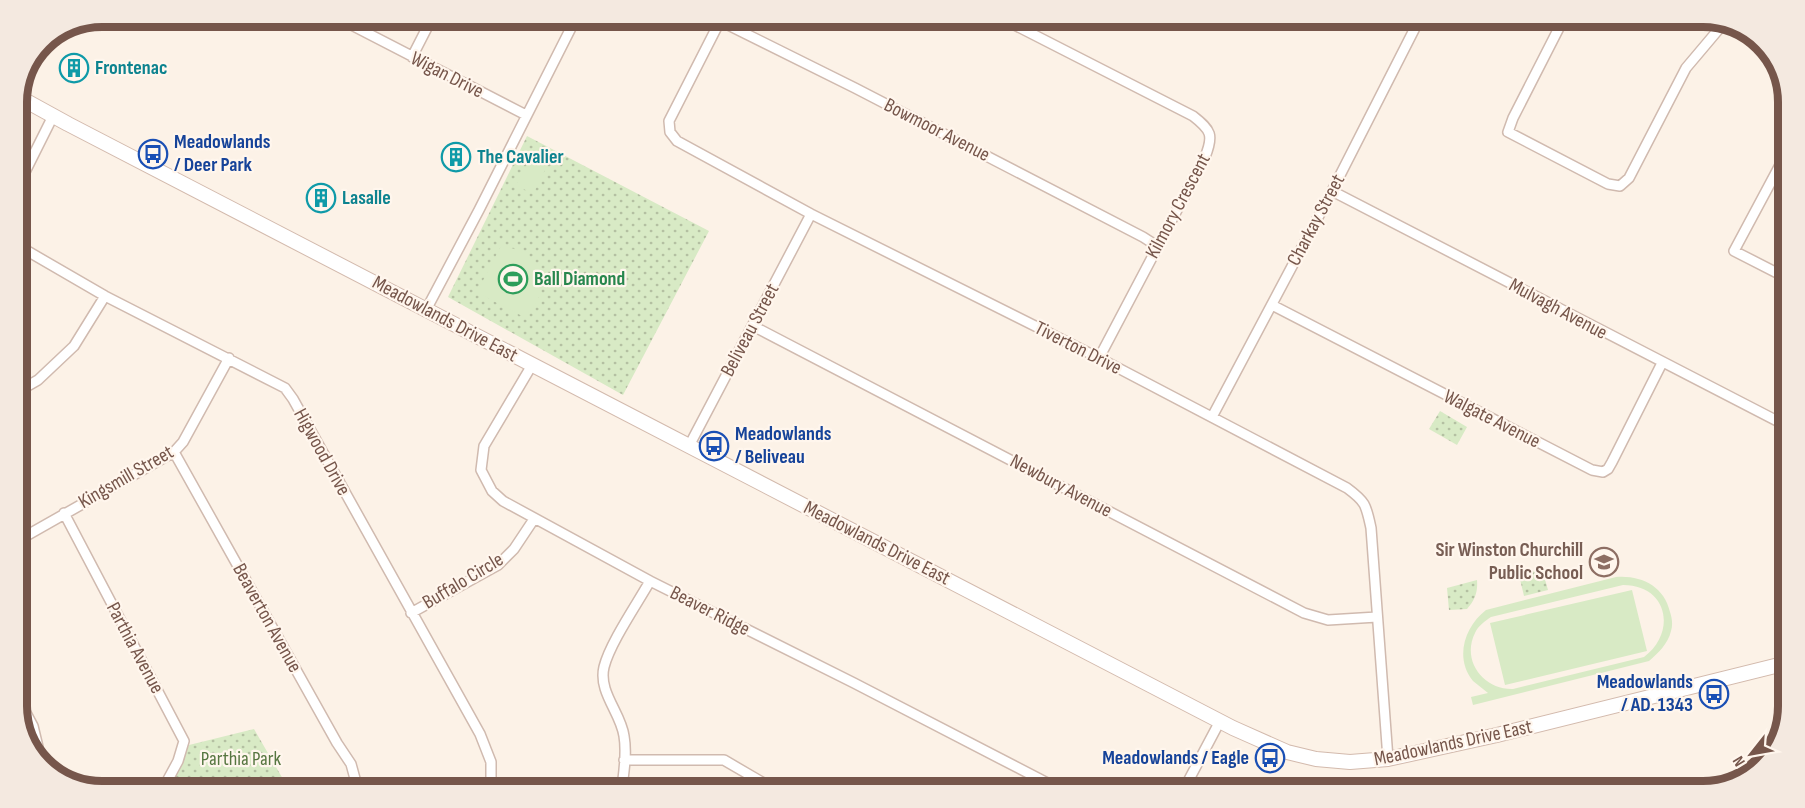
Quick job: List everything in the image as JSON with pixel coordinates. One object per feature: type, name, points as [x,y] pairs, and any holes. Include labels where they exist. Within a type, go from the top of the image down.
[{"type":"main road","name":"Meadowlands Drive East","points":[[27,102],[1220,721],[1287,752],[1316,759],[1350,762],[1388,759],[1497,735],[1778,665]]},
{"type":"street","name":"Wigan Drive","points":[[355,27],[526,115]]},
{"type":"street","points":[[412,57],[427,27]]},
{"type":"street","points":[[426,310],[571,27]]},
{"type":"street","name":"Tiverton Drive","points":[[715,27],[669,121],[670,132],[677,141],[811,214],[1099,358],[1359,496],[1365,504],[1371,528],[1388,759]]},
{"type":"street","name":"Bowmoor Avenue","points":[[732,27],[865,93],[1157,246]]},
{"type":"street","name":"Kilmory Crescent","points":[[1019,27],[1193,116],[1204,125],[1210,134],[1210,144],[1205,157],[1099,358]]},
{"type":"street","name":"Charkay Street","points":[[1212,417],[1332,191],[1415,27]]},
{"type":"street","points":[[1559,27],[1513,118],[1509,132],[1608,184],[1620,186],[1629,178],[1686,68],[1719,29]]},
{"type":"street","points":[[27,168],[53,116]]},
{"type":"street","points":[[1778,169],[1734,251],[1778,274]]},
{"type":"street","name":"Mulvagh Avenue","points":[[1332,191],[1778,421]]},
{"type":"street","name":"Beliveau Street","points":[[689,446],[811,214]]},
{"type":"street","name":"Higwood Drive","points":[[27,251],[105,296],[285,388],[480,734],[491,762],[491,781]]},
{"type":"street","points":[[27,386],[38,380],[74,346],[105,296]]},
{"type":"street","name":"Walgate Avenue","points":[[1272,305],[1592,470],[1603,472],[1612,462],[1662,363]]},
{"type":"street","name":"Newbury Avenue","points":[[753,326],[1304,613],[1328,620],[1377,617]]},
{"type":"street","name":"Kingsmill Street","points":[[27,535],[174,452],[183,442],[229,358]]},
{"type":"street","name":"Beaver Ridge","points":[[532,365],[484,446],[481,470],[492,491],[503,501],[650,581],[1044,781]]},
{"type":"street","name":"Beaverton Avenue","points":[[174,452],[337,743],[351,764],[356,781]]},
{"type":"street","name":"Parthia Avenue","points":[[64,513],[184,741],[178,761],[167,781]]},
{"type":"street","name":"Buffalo Circle","points":[[411,613],[498,565],[514,549],[534,519]]},
{"type":"street","points":[[622,781],[624,735],[606,694],[603,668],[612,646],[650,581]]},
{"type":"street","points":[[28,716],[37,742]]},
{"type":"street","points":[[1188,781],[1220,721]]},
{"type":"street","points":[[624,760],[724,760],[760,781]]},
{"type":"green space","points":[[527,136],[709,231],[623,395],[448,297]]},
{"type":"green space","points":[[530,159],[546,168],[533,194],[516,185]]},
{"type":"green space","name":"Ball Diamond","points":[[501,246],[527,255],[535,263],[540,273],[542,284],[540,295],[524,317],[480,294],[478,290]]},
{"type":"green space","points":[[1440,411],[1467,427],[1457,445],[1429,429]]},
{"type":"green space","points":[[1542,569],[1548,590],[1524,596],[1519,575]]},
{"type":"green space","points":[[1616,577],[1625,577],[1642,580],[1663,595],[1672,626],[1665,644],[1649,661],[1473,705],[1471,697],[1488,693],[1473,681],[1467,672],[1463,653],[1464,643],[1472,625],[1486,610]],"holes":[[[1623,585],[1638,587],[1650,593],[1658,601],[1663,612],[1664,623],[1661,635],[1654,647],[1644,657],[1513,689],[1493,685],[1478,672],[1473,663],[1471,643],[1480,626],[1491,617]]]},
{"type":"green space","points":[[1477,580],[1475,596],[1467,609],[1449,610],[1447,588]]},
{"type":"green space","points":[[1632,590],[1647,651],[1505,685],[1490,623]]},
{"type":"green space","name":"Parthia Park","points":[[254,729],[284,781],[171,781],[189,745]]},
{"type":"place","name":"Frontenac","points":[[74,68]]},
{"type":"place","name":"Meadowlands / Deer Park","points":[[153,154]]},
{"type":"place","name":"The Cavalier","points":[[456,157]]},
{"type":"place","name":"Lasalle","points":[[321,198]]},
{"type":"place","name":"Ball Diamond","points":[[513,279]]},
{"type":"place","name":"Meadowlands / Beliveau","points":[[714,446]]},
{"type":"place","name":"Sir Winston Churchill Public School","points":[[1604,562]]},
{"type":"place","name":"Meadowlands / AD. 1343","points":[[1714,694]]},
{"type":"place","name":"Meadowlands / Eagle","points":[[1270,758]]}]
